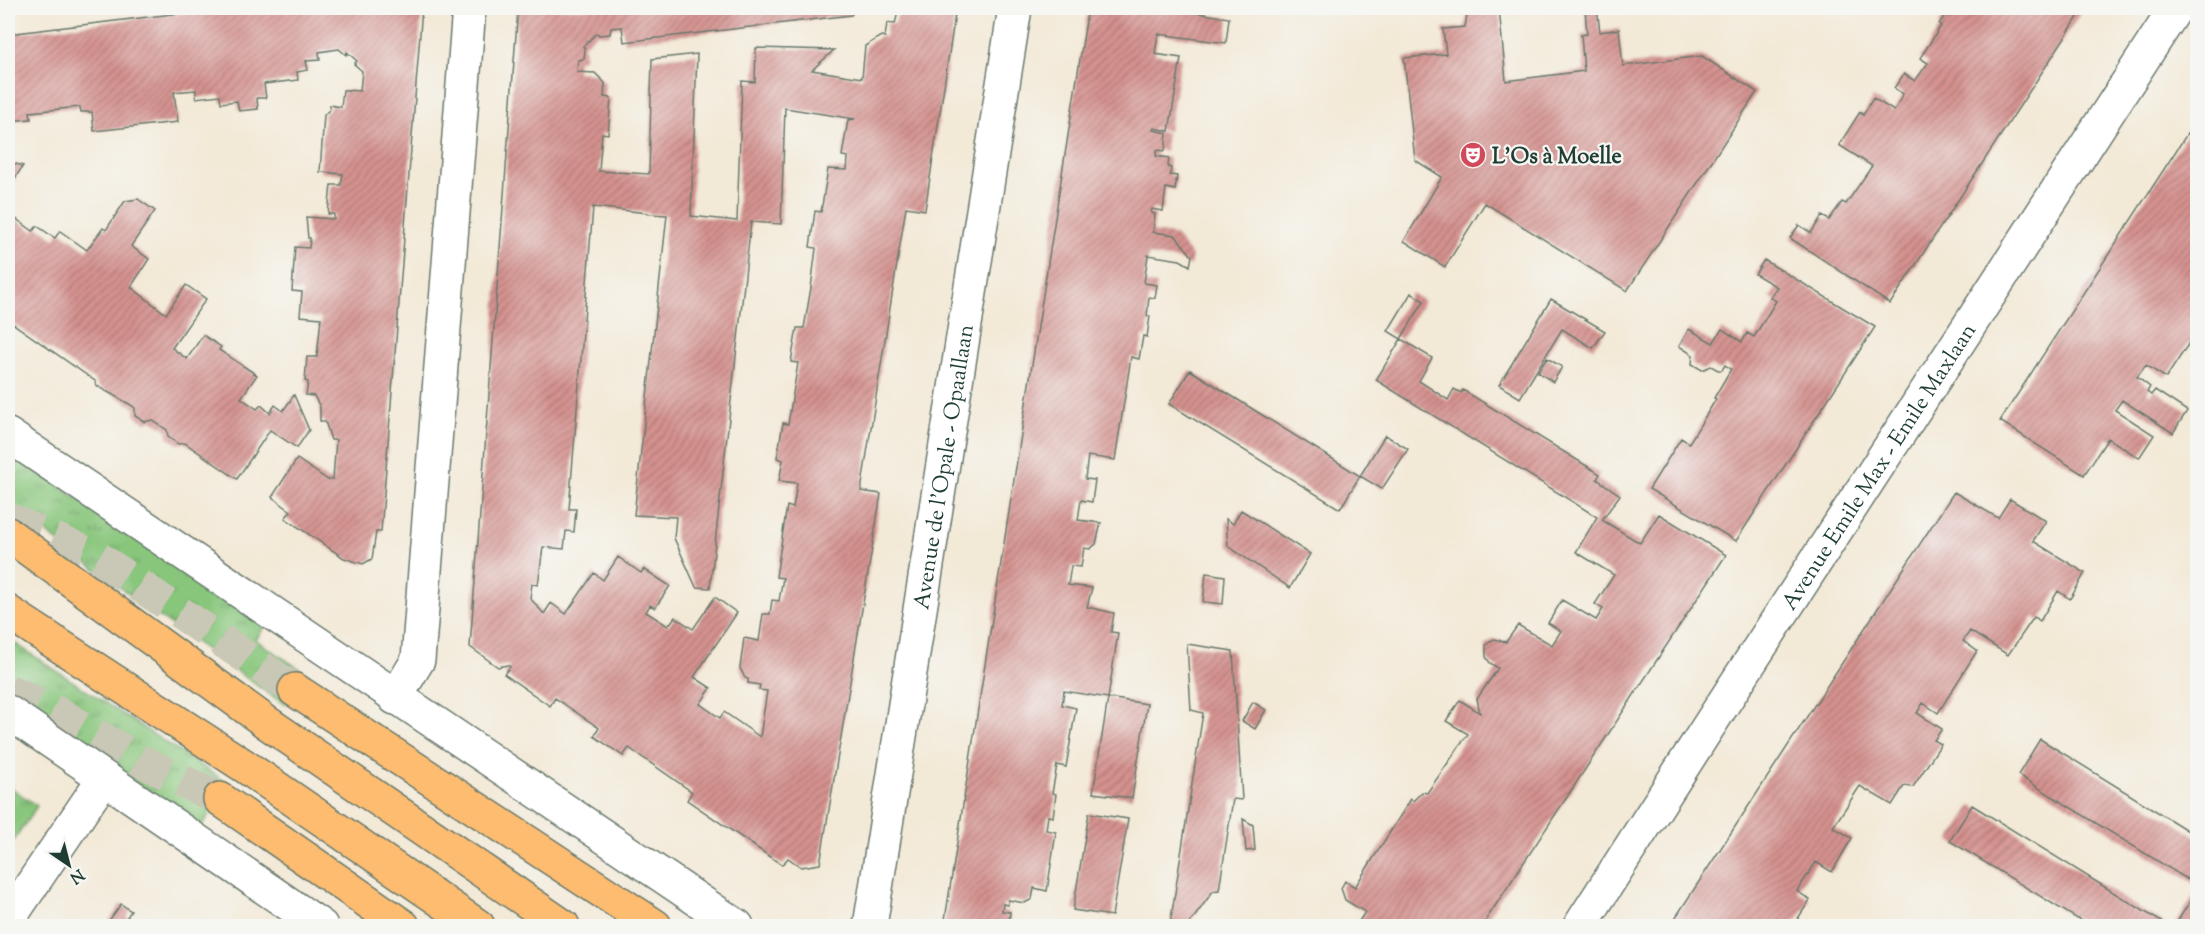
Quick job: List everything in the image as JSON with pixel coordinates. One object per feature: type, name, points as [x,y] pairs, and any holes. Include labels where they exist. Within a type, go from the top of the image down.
[{"type":"main road","points":[[8,534],[266,722],[563,927]]},
{"type":"main road","points":[[8,612],[246,767],[478,927]]},
{"type":"main road","points":[[295,690],[655,927]]},
{"type":"main road","points":[[220,799],[404,927]]},
{"type":"street","points":[[395,698],[418,660],[469,8]]},
{"type":"street","name":"Avenue de l'Opale - Opaallaan","points":[[870,927],[1015,8]]},
{"type":"street","name":"Avenue Emile Max - Emile Maxlaan","points":[[1580,927],[1742,673],[2176,8]]},
{"type":"street","points":[[8,435],[737,927]]},
{"type":"street","points":[[8,712],[321,927]]},
{"type":"street","points":[[8,920],[104,778]]},
{"type":"green space","points":[[8,452],[266,624],[256,640],[307,674],[285,705],[161,618],[8,504]]},
{"type":"green space","points":[[8,639],[229,784],[201,827],[8,694]]},
{"type":"green space","points":[[8,786],[37,806],[8,849]]},
{"type":"building","points":[[222,8],[422,8],[381,532],[376,532],[372,559],[363,564],[344,558],[285,518],[291,511],[272,497],[297,459],[328,480],[333,479],[336,440],[331,440],[325,421],[320,421],[320,407],[314,396],[306,395],[307,357],[317,357],[321,318],[300,316],[302,292],[292,291],[295,247],[309,248],[310,238],[308,238],[306,217],[334,219],[334,214],[328,214],[331,185],[341,185],[343,174],[320,172],[324,115],[330,109],[330,105],[341,107],[343,90],[360,91],[362,71],[354,64],[357,61],[347,52],[346,55],[339,49],[319,52],[320,60],[306,61],[308,70],[297,72],[298,80],[264,84],[266,98],[257,98],[258,109],[239,111],[237,101],[221,103],[220,95],[196,98],[196,90],[174,92],[178,122],[94,131],[92,112],[81,112],[80,107],[30,112],[31,119],[8,121],[8,34]]},
{"type":"building","points":[[518,8],[856,8],[851,15],[624,42],[622,27],[611,28],[610,34],[599,35],[597,33],[583,46],[584,59],[578,60],[577,72],[595,73],[605,83],[604,97],[611,98],[608,134],[602,133],[599,171],[649,174],[652,59],[697,54],[691,216],[737,221],[742,81],[755,82],[756,48],[834,50],[812,70],[862,78],[865,46],[881,36],[885,37],[887,23],[895,24],[899,8],[956,8],[925,210],[906,207],[861,491],[881,494],[820,864],[801,867],[788,858],[782,865],[687,800],[692,792],[629,748],[623,756],[594,736],[599,728],[555,698],[550,706],[504,674],[510,667],[507,665],[498,667],[470,647]],"holes":[[[785,108],[855,119],[848,120],[842,156],[848,157],[847,170],[828,169],[821,212],[815,211],[810,247],[816,248],[811,288],[804,328],[797,328],[791,362],[798,363],[788,424],[783,423],[777,458],[783,460],[779,481],[797,483],[793,508],[787,506],[776,577],[783,578],[779,601],[772,600],[770,614],[763,614],[759,641],[744,638],[740,668],[745,678],[748,679],[748,683],[760,685],[759,690],[767,691],[760,737],[724,712],[720,718],[700,704],[711,688],[694,677],[737,613],[715,597],[693,629],[675,617],[668,626],[646,612],[650,605],[655,608],[670,586],[644,569],[641,573],[618,557],[603,580],[594,573],[566,614],[551,603],[544,614],[530,598],[532,584],[538,585],[543,547],[564,549],[566,531],[574,532],[576,509],[569,509],[593,207],[667,215],[634,515],[676,517],[674,538],[696,587],[710,588],[751,222],[781,224]]]},
{"type":"building","points":[[1088,8],[1168,8],[1229,18],[1226,43],[1158,34],[1155,54],[1181,58],[1169,131],[1154,128],[1153,130],[1167,133],[1165,151],[1157,150],[1156,156],[1169,158],[1170,175],[1177,176],[1175,190],[1166,188],[1163,211],[1152,209],[1151,213],[1155,214],[1153,232],[1175,235],[1192,256],[1190,266],[1180,260],[1148,255],[1144,283],[1157,285],[1155,298],[1149,297],[1147,316],[1150,316],[1147,337],[1143,336],[1139,359],[1131,357],[1115,460],[1088,456],[1085,479],[1095,480],[1092,502],[1081,500],[1078,520],[1101,523],[1096,544],[1090,549],[1084,548],[1081,567],[1071,566],[1068,585],[1092,588],[1087,607],[1114,613],[1111,632],[1118,633],[1108,698],[1064,691],[1062,705],[1076,708],[1066,767],[1057,765],[1052,793],[1056,794],[1053,817],[1048,816],[1046,830],[1056,832],[1047,891],[1034,888],[1032,899],[1025,903],[1008,900],[1008,905],[1003,904],[1002,911],[1010,912],[1009,926],[944,926]]},
{"type":"building","points":[[1468,8],[1499,8],[1506,81],[1584,71],[1581,35],[1587,34],[1585,8],[1597,8],[1600,32],[1619,29],[1623,66],[1702,56],[1757,92],[1627,291],[1485,203],[1445,267],[1404,241],[1442,177],[1415,160],[1404,58],[1446,54],[1443,29],[1465,27]]},
{"type":"building","points":[[1950,8],[2084,8],[1890,304],[1790,238],[1799,225],[1811,233],[1822,216],[1829,220],[1842,202],[1846,204],[1872,166],[1839,145],[1860,112],[1863,115],[1873,98],[1894,111],[1903,94],[1894,88],[1904,74],[1915,81],[1928,63],[1920,58]]},
{"type":"building","points":[[2198,117],[2198,343],[2195,347],[2189,343],[2166,378],[2146,365],[2137,377],[2150,387],[2147,392],[2151,395],[2155,390],[2187,411],[2173,433],[2122,400],[2115,410],[2154,435],[2139,458],[2108,438],[2084,475],[2000,421]]},
{"type":"building","points":[[8,162],[23,166],[8,189]]},
{"type":"building","points":[[138,199],[155,211],[131,246],[149,259],[131,287],[166,314],[186,285],[206,299],[172,348],[187,359],[203,335],[221,347],[219,350],[257,375],[241,398],[257,409],[261,405],[270,413],[275,405],[283,411],[294,395],[309,430],[297,448],[270,430],[237,479],[185,443],[178,444],[168,437],[167,430],[152,420],[145,422],[135,416],[135,408],[97,386],[95,381],[8,320],[8,213],[33,231],[37,226],[55,238],[60,231],[87,250],[103,228],[106,230],[125,201]]},
{"type":"building","points":[[1764,260],[1875,327],[1736,541],[1649,489],[1681,438],[1689,443],[1731,369],[1725,365],[1722,370],[1711,366],[1702,370],[1692,364],[1693,355],[1679,346],[1689,329],[1713,343],[1722,329],[1742,342],[1747,333],[1754,337],[1776,301],[1770,297],[1777,287],[1755,274]]},
{"type":"building","points":[[1411,293],[1424,301],[1401,339],[1388,331]]},
{"type":"building","points":[[1551,299],[1605,331],[1593,348],[1562,329],[1520,398],[1499,385]]},
{"type":"building","points":[[1401,339],[1432,358],[1419,381],[1448,400],[1454,389],[1461,393],[1463,390],[1600,474],[1597,479],[1620,495],[1602,520],[1640,543],[1659,514],[1726,555],[1482,926],[1356,926],[1365,912],[1345,900],[1341,888],[1345,881],[1355,887],[1411,799],[1413,801],[1422,792],[1427,793],[1468,734],[1446,721],[1460,700],[1480,713],[1477,699],[1498,668],[1486,657],[1486,645],[1494,639],[1506,642],[1518,625],[1552,645],[1561,631],[1548,623],[1562,600],[1596,620],[1603,609],[1595,604],[1614,575],[1576,552],[1597,517],[1376,380]]},
{"type":"building","points":[[1547,358],[1562,367],[1553,382],[1538,372]]},
{"type":"building","points":[[1190,370],[1360,476],[1340,509],[1169,404]]},
{"type":"building","points":[[1385,435],[1408,449],[1382,489],[1360,476]]},
{"type":"building","points":[[1954,492],[1998,518],[2010,499],[2046,521],[2033,541],[2085,573],[2070,599],[2058,591],[2040,621],[2034,617],[2008,655],[1970,631],[1963,641],[1977,651],[1938,713],[1923,703],[1917,713],[1942,729],[1934,740],[1941,744],[1913,787],[1904,786],[1892,805],[1860,786],[1833,827],[1852,838],[1832,872],[1816,862],[1797,891],[1810,900],[1793,926],[1670,926]]},
{"type":"building","points":[[1241,510],[1310,554],[1290,588],[1228,546],[1226,519],[1233,524]]},
{"type":"building","points":[[1206,573],[1225,576],[1223,604],[1203,602]]},
{"type":"building","points":[[1187,644],[1233,651],[1242,800],[1233,799],[1219,890],[1213,891],[1188,926],[1180,926],[1170,925],[1203,713],[1191,710]]},
{"type":"building","points":[[1108,698],[1147,704],[1132,798],[1093,793]]},
{"type":"building","points":[[1253,702],[1266,710],[1255,729],[1242,721]]},
{"type":"building","points":[[2040,739],[2198,837],[2198,886],[2018,775]]},
{"type":"building","points":[[1972,805],[2168,926],[2089,926],[1950,841]]},
{"type":"building","points":[[1089,813],[1128,819],[1112,916],[1073,910]]},
{"type":"building","points":[[1243,819],[1253,825],[1255,850],[1246,851]]},
{"type":"building","points":[[2198,889],[2198,926],[2175,925]]},
{"type":"building","points":[[121,904],[131,911],[127,917],[141,926],[105,926]]},
{"type":"tunnel","points":[[8,519],[97,557],[295,690]]},
{"type":"tunnel","points":[[8,690],[60,714],[141,761],[220,799]]},
{"type":"place","name":"L'Os à Moelle","points":[[1473,155]]}]
